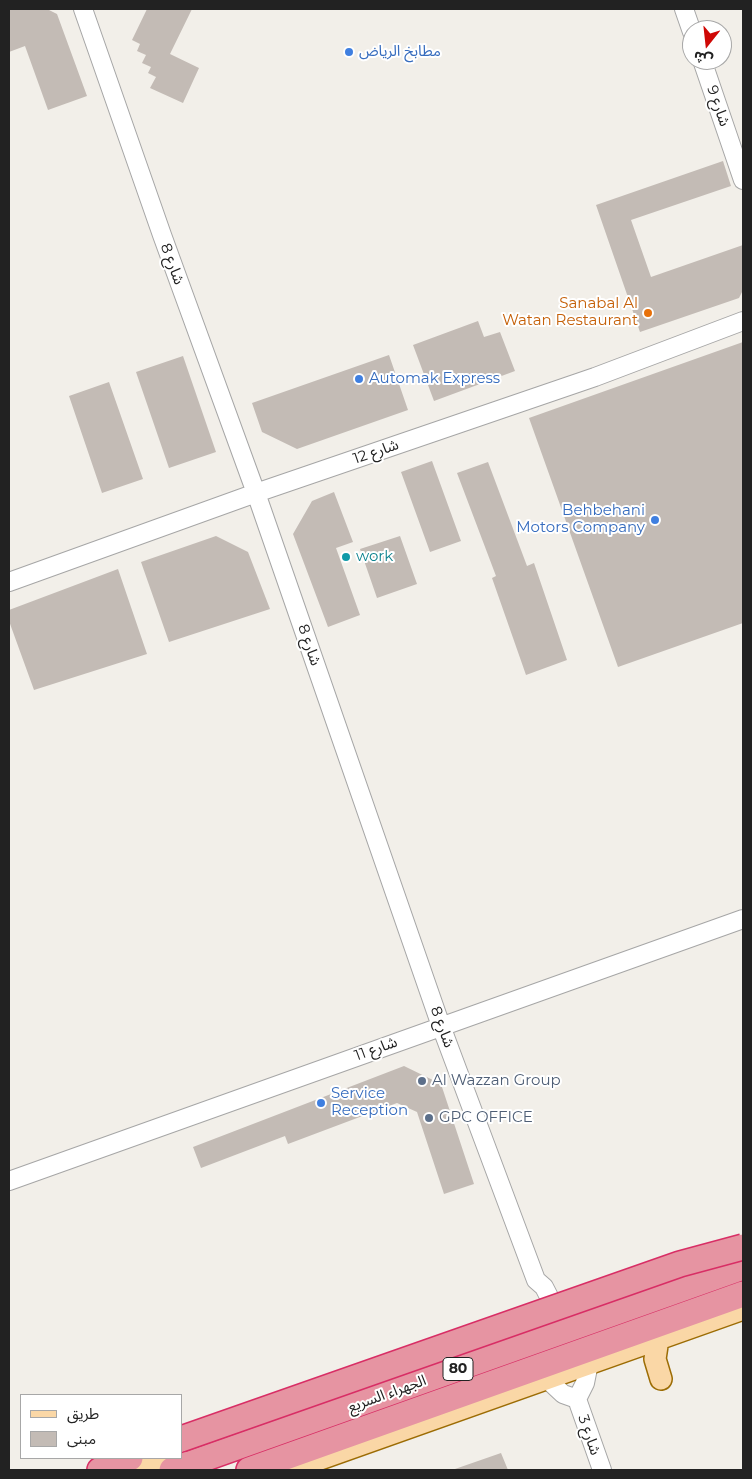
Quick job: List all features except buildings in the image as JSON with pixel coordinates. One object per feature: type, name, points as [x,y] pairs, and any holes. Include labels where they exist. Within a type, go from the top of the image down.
[{"type":"highway","points":[[182,1439],[680,1264],[743,1247]]},
{"type":"highway","name":"الجهراء السريع","points":[[172,1470],[743,1267]]},
{"type":"highway","name":"الجهراء السريع","points":[[249,1470],[743,1294]]},
{"type":"highway","points":[[100,1470],[128,1459]]},
{"type":"main road","name":"الجهراء السريع","points":[[182,1454],[743,1253]]},
{"type":"main road","points":[[289,1470],[589,1362],[743,1309]]},
{"type":"main road","points":[[658,1339],[655,1360],[661,1379]]},
{"type":"main road","points":[[136,1470],[168,1459]]},
{"type":"street","name":"شارع 8","points":[[83,9],[162,235],[256,493],[441,1026],[536,1280],[544,1287],[552,1322]]},
{"type":"street","name":"شارع 9","points":[[705,70],[743,180]]},
{"type":"street","name":"شارع 12","points":[[9,582],[256,493],[595,377],[743,321]]},
{"type":"street","name":"شارع 11","points":[[9,1181],[743,919]]},
{"type":"street","name":"شارع 3","points":[[589,1362],[585,1383],[577,1399],[602,1470]]},
{"type":"street","name":"شارع 3","points":[[547,1378],[563,1394],[577,1399]]},
{"type":"place","name":"مطابخ الرياض","points":[[349,52]]},
{"type":"place","name":"Sanabal Al Watan Restaurant","points":[[648,313]]},
{"type":"place","name":"Automak Express","points":[[359,379]]},
{"type":"place","name":"Behbehani Motors Company","points":[[655,520]]},
{"type":"place","name":"work","points":[[346,557]]},
{"type":"place","name":"Al Wazzan Group","points":[[422,1081]]},
{"type":"place","name":"Service Reception","points":[[321,1103]]},
{"type":"place","name":"GPC OFFICE","points":[[429,1118]]}]
